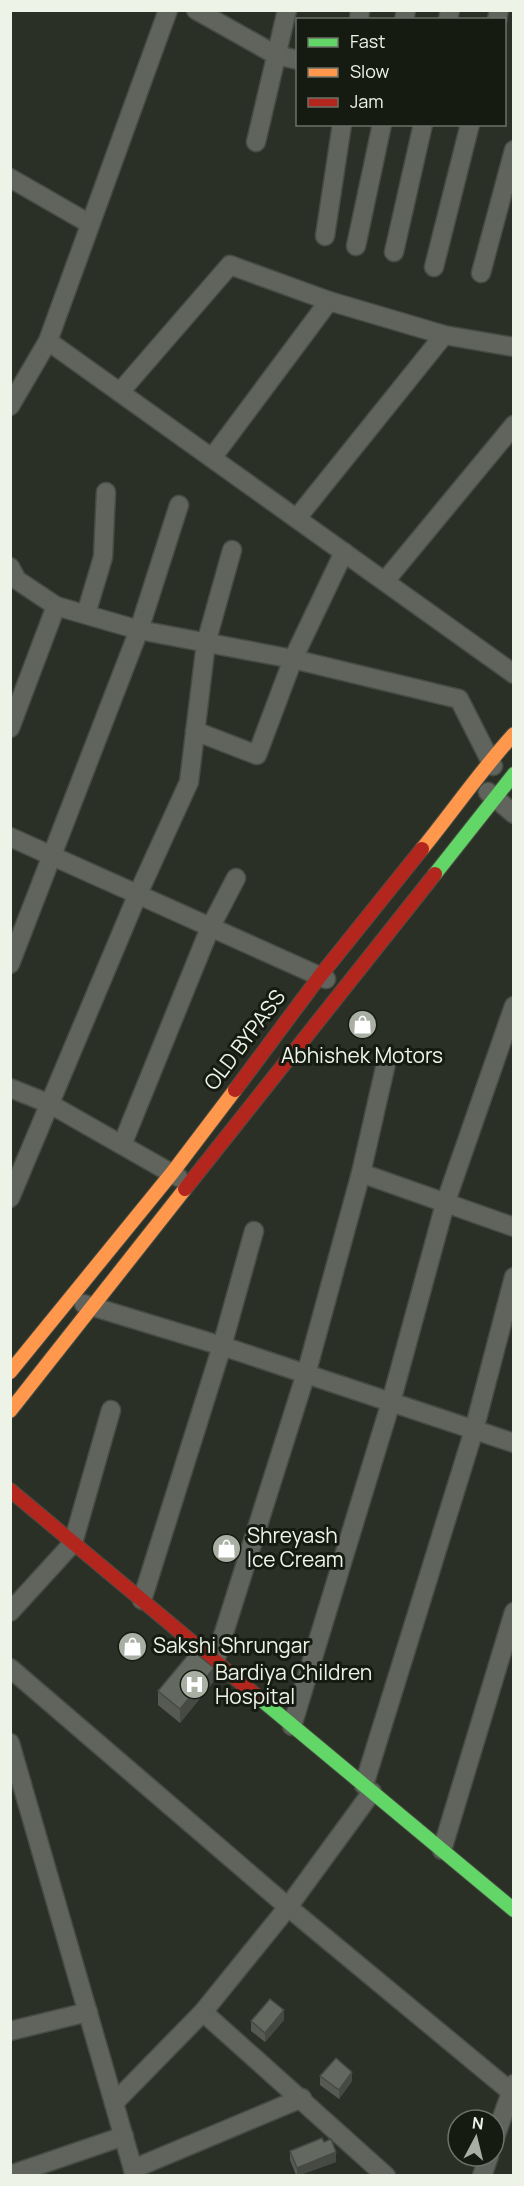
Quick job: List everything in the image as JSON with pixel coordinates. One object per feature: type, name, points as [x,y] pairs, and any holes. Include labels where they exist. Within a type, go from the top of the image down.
[{"type":"main road","name":"OLD BYPASS","points":[[10,1372],[172,1173],[320,976],[475,783],[489,761],[513,734]]},
{"type":"main road","points":[[10,1411],[505,785]]},
{"type":"main road","points":[[10,1490],[513,1910]]},
{"type":"street","points":[[10,406],[48,341],[168,10]]},
{"type":"street","points":[[196,10],[276,55],[296,60]]},
{"type":"street","points":[[256,142],[287,10]]},
{"type":"street","points":[[325,236],[342,126]]},
{"type":"street","points":[[356,246],[382,126]]},
{"type":"street","points":[[394,252],[423,126]]},
{"type":"street","points":[[434,267],[469,126]]},
{"type":"street","points":[[481,273],[513,150]]},
{"type":"street","points":[[10,178],[90,224]]},
{"type":"street","points":[[120,392],[230,265],[329,301],[444,335],[513,347]]},
{"type":"street","points":[[212,458],[329,301]]},
{"type":"street","points":[[297,518],[444,335]]},
{"type":"street","points":[[48,341],[385,581],[510,663]]},
{"type":"street","points":[[385,581],[513,425]]},
{"type":"street","points":[[86,614],[103,557],[106,492]]},
{"type":"street","points":[[10,964],[139,630],[179,505]]},
{"type":"street","points":[[10,1198],[137,896],[189,782],[206,643],[232,550]]},
{"type":"street","points":[[195,730],[257,755],[293,659],[344,552]]},
{"type":"street","points":[[10,567],[17,579],[56,606],[139,630],[293,659],[459,699],[489,761],[505,785],[513,814]]},
{"type":"street","points":[[10,728],[56,606]]},
{"type":"street","points":[[475,783],[505,785]]},
{"type":"street","points":[[10,837],[137,896],[346,987]]},
{"type":"street","points":[[122,1144],[210,928],[236,878]]},
{"type":"street","points":[[292,1726],[391,1402],[445,1204],[513,1006]]},
{"type":"street","points":[[215,1661],[306,1374],[361,1173],[387,1059]]},
{"type":"street","points":[[10,1088],[50,1104],[172,1173],[189,1185]]},
{"type":"street","points":[[361,1173],[513,1227]]},
{"type":"street","points":[[142,1600],[222,1346],[254,1231]]},
{"type":"street","points":[[114,2103],[203,2012],[288,1907],[368,1789],[474,1430],[513,1277]]},
{"type":"street","points":[[71,1298],[513,1443]]},
{"type":"street","points":[[10,1612],[74,1543],[111,1410]]},
{"type":"street","points":[[442,1850],[513,1612]]},
{"type":"street","points":[[10,1668],[288,1907],[512,2087],[505,2108]]},
{"type":"street","points":[[10,1743],[134,2172],[302,2098]]},
{"type":"street","points":[[10,2031],[88,2012]]},
{"type":"street","points":[[203,2012],[386,2175]]},
{"type":"street","points":[[10,2175],[124,2136]]},
{"type":"building","points":[[192,1650],[214,1668],[180,1709],[158,1691]]},
{"type":"building","points":[[270,1999],[284,2010],[265,2033],[251,2021]]},
{"type":"building","points":[[336,2058],[352,2072],[339,2090],[320,2076]]},
{"type":"building","points":[[322,2138],[324,2142],[331,2139],[336,2152],[297,2168],[290,2151]]},
{"type":"traffic: fast","points":[[435,874],[514,774]]},
{"type":"traffic: fast","points":[[258,1697],[514,1910]]},
{"type":"traffic: slow","points":[[422,849],[514,734]]},
{"type":"traffic: slow","points":[[10,1372],[172,1173],[235,1090]]},
{"type":"traffic: slow","points":[[10,1411],[185,1189]]},
{"type":"traffic: jam","points":[[235,1090],[320,976],[422,849]]},
{"type":"traffic: jam","points":[[185,1189],[435,874]]},
{"type":"traffic: jam","points":[[10,1490],[258,1697]]},
{"type":"place","name":"Abhishek Motors","points":[[362,1025]]},
{"type":"place","name":"Shreyash Ice Cream","points":[[226,1548]]},
{"type":"place","name":"Sakshi Shrungar","points":[[132,1646]]},
{"type":"place","name":"Bardiya Children Hospital","points":[[194,1685]]}]
